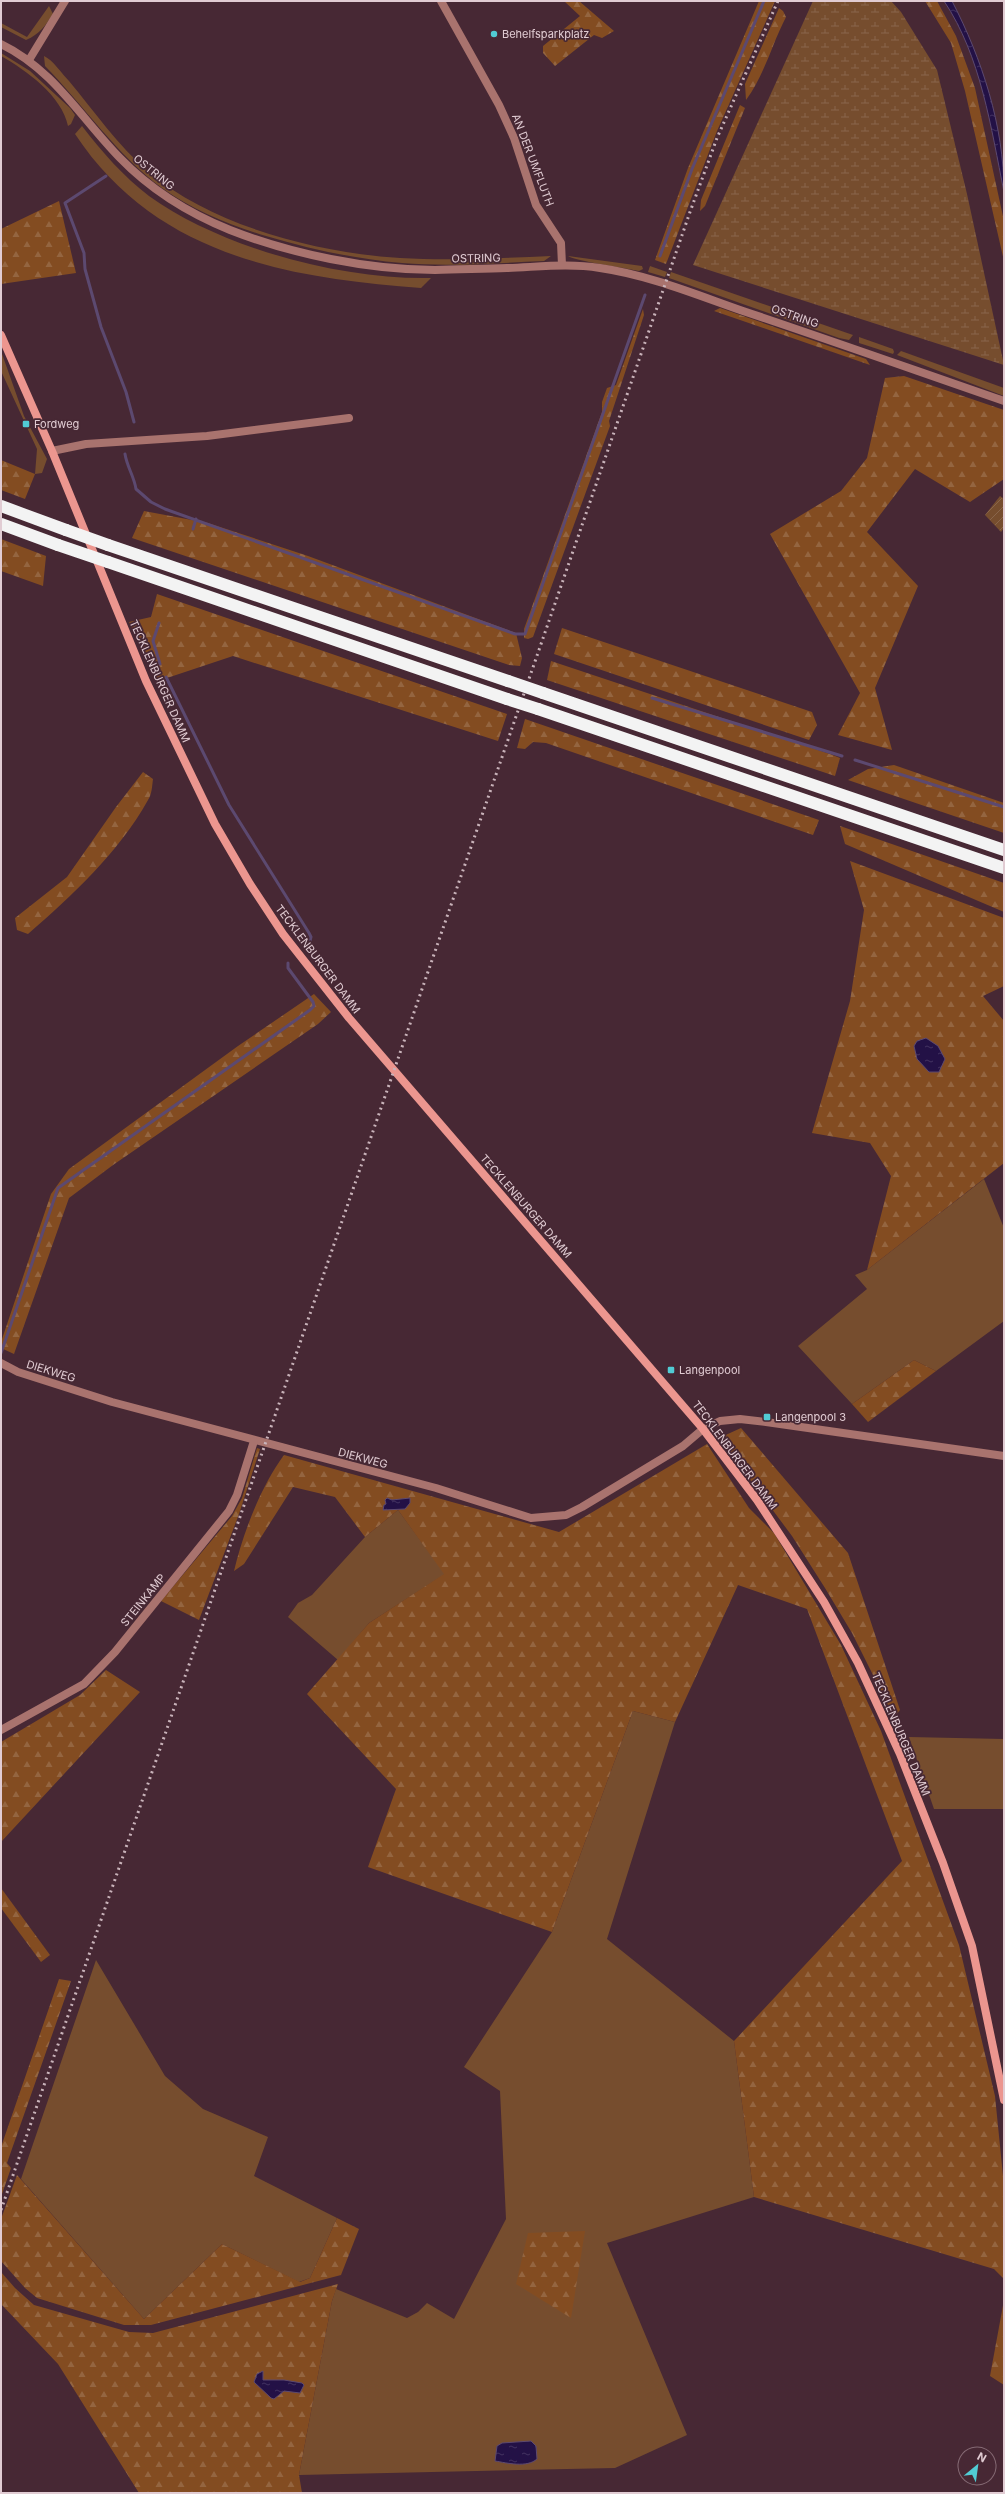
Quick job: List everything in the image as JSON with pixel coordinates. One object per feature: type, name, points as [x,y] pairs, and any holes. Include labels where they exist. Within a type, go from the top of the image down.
[{"type":"highway","points":[[1,506],[108,545],[1004,850]]},
{"type":"highway","points":[[1,524],[538,710],[1004,868]]},
{"type":"main road","name":"TECKLENBURGER DAMM","points":[[1,335],[52,451],[146,680],[167,726],[215,824],[267,909],[349,1018],[703,1429],[757,1500],[824,1602],[858,1663],[900,1754],[943,1863],[972,1946],[1004,2100]]},
{"type":"street","points":[[29,60],[65,1]]},
{"type":"street","name":"AN DER UMFLUTH","points":[[442,1],[509,127],[536,205],[558,236],[562,265]]},
{"type":"street","name":"OSTRING","points":[[1,44],[29,60],[84,114],[118,156],[157,191],[204,219],[230,230],[312,255],[376,266],[431,270],[562,265],[601,268],[665,284],[898,363],[1004,402]]},
{"type":"street","points":[[52,451],[86,444],[207,436],[349,418]]},
{"type":"street","name":"DIEKWEG","points":[[1,1363],[18,1372],[104,1400],[436,1488],[531,1518],[566,1515],[582,1507],[683,1446],[703,1429]]},
{"type":"street","points":[[703,1429],[720,1421],[740,1419],[1004,1456]]},
{"type":"street","name":"STEINKAMP","points":[[1,1730],[84,1684],[115,1652],[229,1511],[237,1495],[254,1441]]},
{"type":"green space","points":[[564,1],[579,1],[614,31],[602,38],[594,35],[555,66],[543,53],[543,46],[580,16]]},
{"type":"green space","points":[[759,1],[775,1],[717,131],[666,264],[655,260],[688,168]]},
{"type":"green space","points":[[813,1],[891,1],[901,12],[937,70],[967,194],[1004,365],[693,265]]},
{"type":"green space","points":[[925,1],[937,1],[956,36],[975,88],[1004,221],[1004,261],[965,91],[951,43]]},
{"type":"green space","points":[[49,6],[53,14],[45,26],[31,38],[26,40],[1,27],[1,23],[27,37]]},
{"type":"green space","points":[[779,8],[783,11],[786,17],[758,81],[746,100],[745,84]]},
{"type":"green space","points":[[1,53],[30,71],[70,108],[75,115],[71,124],[68,126],[59,104],[51,94],[32,76],[1,56]]},
{"type":"green space","points":[[44,56],[57,67],[117,140],[149,172],[175,191],[203,208],[234,222],[301,243],[368,255],[438,259],[551,256],[544,261],[437,265],[402,263],[333,253],[252,232],[225,222],[174,196],[162,188],[130,161],[45,66]]},
{"type":"green space","points":[[740,105],[745,108],[705,206],[700,211],[701,200]]},
{"type":"green space","points":[[82,126],[114,164],[140,189],[178,215],[211,231],[246,245],[322,267],[396,277],[431,278],[421,288],[321,277],[273,267],[227,253],[184,233],[144,208],[107,175],[75,134]]},
{"type":"green space","points":[[59,201],[76,273],[1,284],[1,229]]},
{"type":"green space","points":[[568,256],[642,266],[643,269],[639,271],[590,262]]},
{"type":"green space","points":[[650,266],[667,272],[665,277],[648,272]]},
{"type":"green space","points":[[671,272],[853,335],[849,340],[839,338],[669,278]]},
{"type":"green space","points":[[720,308],[866,359],[870,365],[714,311]]},
{"type":"green space","points":[[643,309],[644,315],[609,421],[610,426],[533,637],[528,639],[524,638],[524,629],[602,412],[602,402],[607,388],[616,385]]},
{"type":"green space","points":[[859,337],[893,349],[894,352],[893,354],[859,343]]},
{"type":"green space","points":[[1,351],[24,416],[47,459],[42,473],[35,474],[37,449],[1,371]]},
{"type":"green space","points":[[901,351],[1004,388],[1004,396],[897,355]]},
{"type":"green space","points":[[904,376],[1004,410],[1004,479],[970,502],[915,469],[867,532],[918,586],[875,688],[892,750],[838,735],[860,693],[770,534],[841,491],[867,458],[885,378]]},
{"type":"green space","points":[[1,460],[35,474],[25,499],[1,490]]},
{"type":"green space","points":[[1000,496],[1004,499],[1004,528],[1001,532],[985,515]]},
{"type":"green space","points":[[144,511],[208,523],[308,556],[516,633],[522,658],[520,666],[509,665],[132,538]]},
{"type":"green space","points":[[1,539],[46,556],[43,586],[1,571]]},
{"type":"green space","points":[[157,594],[507,714],[498,741],[233,656],[158,681],[129,622],[151,617]]},
{"type":"green space","points":[[562,628],[812,712],[817,725],[809,740],[554,654]]},
{"type":"green space","points":[[551,661],[840,758],[835,776],[547,680]]},
{"type":"green space","points":[[525,719],[819,820],[813,835],[546,743],[533,742],[525,749],[517,748]]},
{"type":"green space","points":[[894,765],[1004,803],[1004,833],[848,780],[868,769]]},
{"type":"green space","points":[[143,772],[153,779],[152,790],[148,800],[123,838],[78,889],[28,934],[17,930],[15,918],[67,877],[116,807]]},
{"type":"green space","points":[[840,826],[1004,883],[1004,912],[845,844]]},
{"type":"green space","points":[[850,861],[1004,918],[1004,986],[983,996],[1004,1021],[1004,1163],[867,1270],[891,1176],[870,1143],[812,1133],[850,1001],[864,910]]},
{"type":"green space","points":[[314,994],[331,1012],[318,1024],[113,1165],[69,1198],[14,1354],[1,1348],[1,1342],[51,1194],[69,1169],[238,1046]]},
{"type":"green space","points":[[984,1179],[1004,1228],[1004,1321],[936,1371],[914,1360],[852,1404],[798,1346],[867,1289],[855,1275],[867,1270]]},
{"type":"green space","points":[[914,1360],[936,1371],[868,1422],[852,1404]]},
{"type":"green space","points":[[741,1428],[848,1553],[900,1710],[894,1717],[852,1633],[825,1588],[792,1536],[719,1438]]},
{"type":"green space","points":[[707,1444],[749,1508],[774,1533],[841,1645],[881,1731],[959,1945],[995,2096],[1004,2186],[1004,2279],[994,2269],[754,2197],[734,2041],[902,1861],[807,1609],[738,1585],[675,1722],[633,1711],[552,1932],[368,1867],[396,1789],[307,1694],[369,1623],[444,1574],[398,1510],[365,1537],[335,1497],[293,1487],[244,1564],[234,1571],[242,1541],[260,1495],[284,1455],[559,1532]]},
{"type":"green space","points":[[257,1448],[260,1449],[239,1514],[199,1620],[161,1601],[232,1516],[242,1498]]},
{"type":"green space","points":[[398,1510],[445,1574],[369,1623],[338,1660],[288,1617],[298,1603],[312,1595],[365,1537]]},
{"type":"green space","points":[[106,1670],[140,1692],[1,1842],[1,1742],[80,1695]]},
{"type":"green space","points":[[633,1711],[675,1722],[607,1939],[734,2041],[754,2197],[607,2243],[687,2435],[615,2468],[299,2475],[332,2301],[336,2289],[407,2318],[418,2312],[427,2303],[454,2319],[506,2219],[500,2091],[464,2067],[552,1932]]},
{"type":"green space","points":[[909,1737],[1004,1739],[1004,1809],[934,1809]]},
{"type":"green space","points":[[1,1888],[50,1955],[41,1962],[1,1908]]},
{"type":"green space","points":[[96,1960],[165,2076],[203,2109],[268,2137],[254,2176],[337,2218],[310,2278],[299,2282],[222,2244],[144,2319],[21,2179]]},
{"type":"green space","points":[[59,1979],[71,1981],[7,2163],[11,2168],[1,2197],[1,2147]]},
{"type":"green space","points":[[17,2175],[144,2319],[222,2244],[300,2282],[310,2278],[337,2218],[359,2229],[341,2275],[151,2325],[124,2325],[37,2298],[25,2288],[1,2261],[1,2219]]},
{"type":"green space","points":[[585,2231],[571,2318],[516,2284],[528,2233]]},
{"type":"green space","points":[[1,2272],[15,2288],[34,2305],[129,2332],[153,2333],[338,2284],[332,2301],[299,2475],[302,2493],[139,2493],[58,2364],[1,2304]]},
{"type":"green space","points":[[1004,2300],[1004,2385],[990,2376]]},
{"type":"water","points":[[944,1],[952,1],[973,46],[982,70],[1000,142],[1004,192],[989,118],[976,69],[957,22]]},
{"type":"water","points":[[926,1038],[938,1046],[945,1059],[939,1072],[929,1072],[917,1059],[914,1046],[917,1041]]},
{"type":"water","points":[[387,1498],[392,1500],[410,1498],[410,1503],[405,1509],[383,1510],[384,1505],[386,1504],[385,1500]]},
{"type":"water","points":[[263,2371],[263,2380],[284,2380],[302,2383],[304,2385],[300,2393],[284,2391],[274,2399],[271,2398],[254,2382],[257,2374]]},
{"type":"water","points":[[531,2441],[536,2446],[537,2459],[533,2462],[511,2464],[495,2461],[497,2446],[502,2443]]},
{"type":"waterway","points":[[660,256],[692,169],[764,1]]},
{"type":"waterway","points":[[106,176],[65,203],[84,253],[85,269],[101,327],[126,392],[134,422]]},
{"type":"waterway","points":[[125,454],[136,489],[151,502],[165,509],[515,634],[525,634],[645,295]]},
{"type":"waterway","points":[[193,529],[196,519]]},
{"type":"waterway","points":[[159,623],[153,641],[160,664]]},
{"type":"waterway","points":[[166,677],[229,805],[309,933],[311,937],[309,945]]},
{"type":"waterway","points":[[652,698],[842,756]]},
{"type":"waterway","points":[[855,760],[1004,807]]},
{"type":"waterway","points":[[1,1353],[58,1188],[310,1010],[314,1006],[313,1002],[288,968],[288,963]]},
{"type":"railway","points":[[1,2210],[690,212],[717,138],[778,1]]},
{"type":"place","name":"Behelfsparkplatz","points":[[494,34]]},
{"type":"place","name":"Fordweg","points":[[26,424]]},
{"type":"place","name":"Langenpool","points":[[671,1370]]},
{"type":"place","name":"Langenpool 3","points":[[767,1417]]}]
